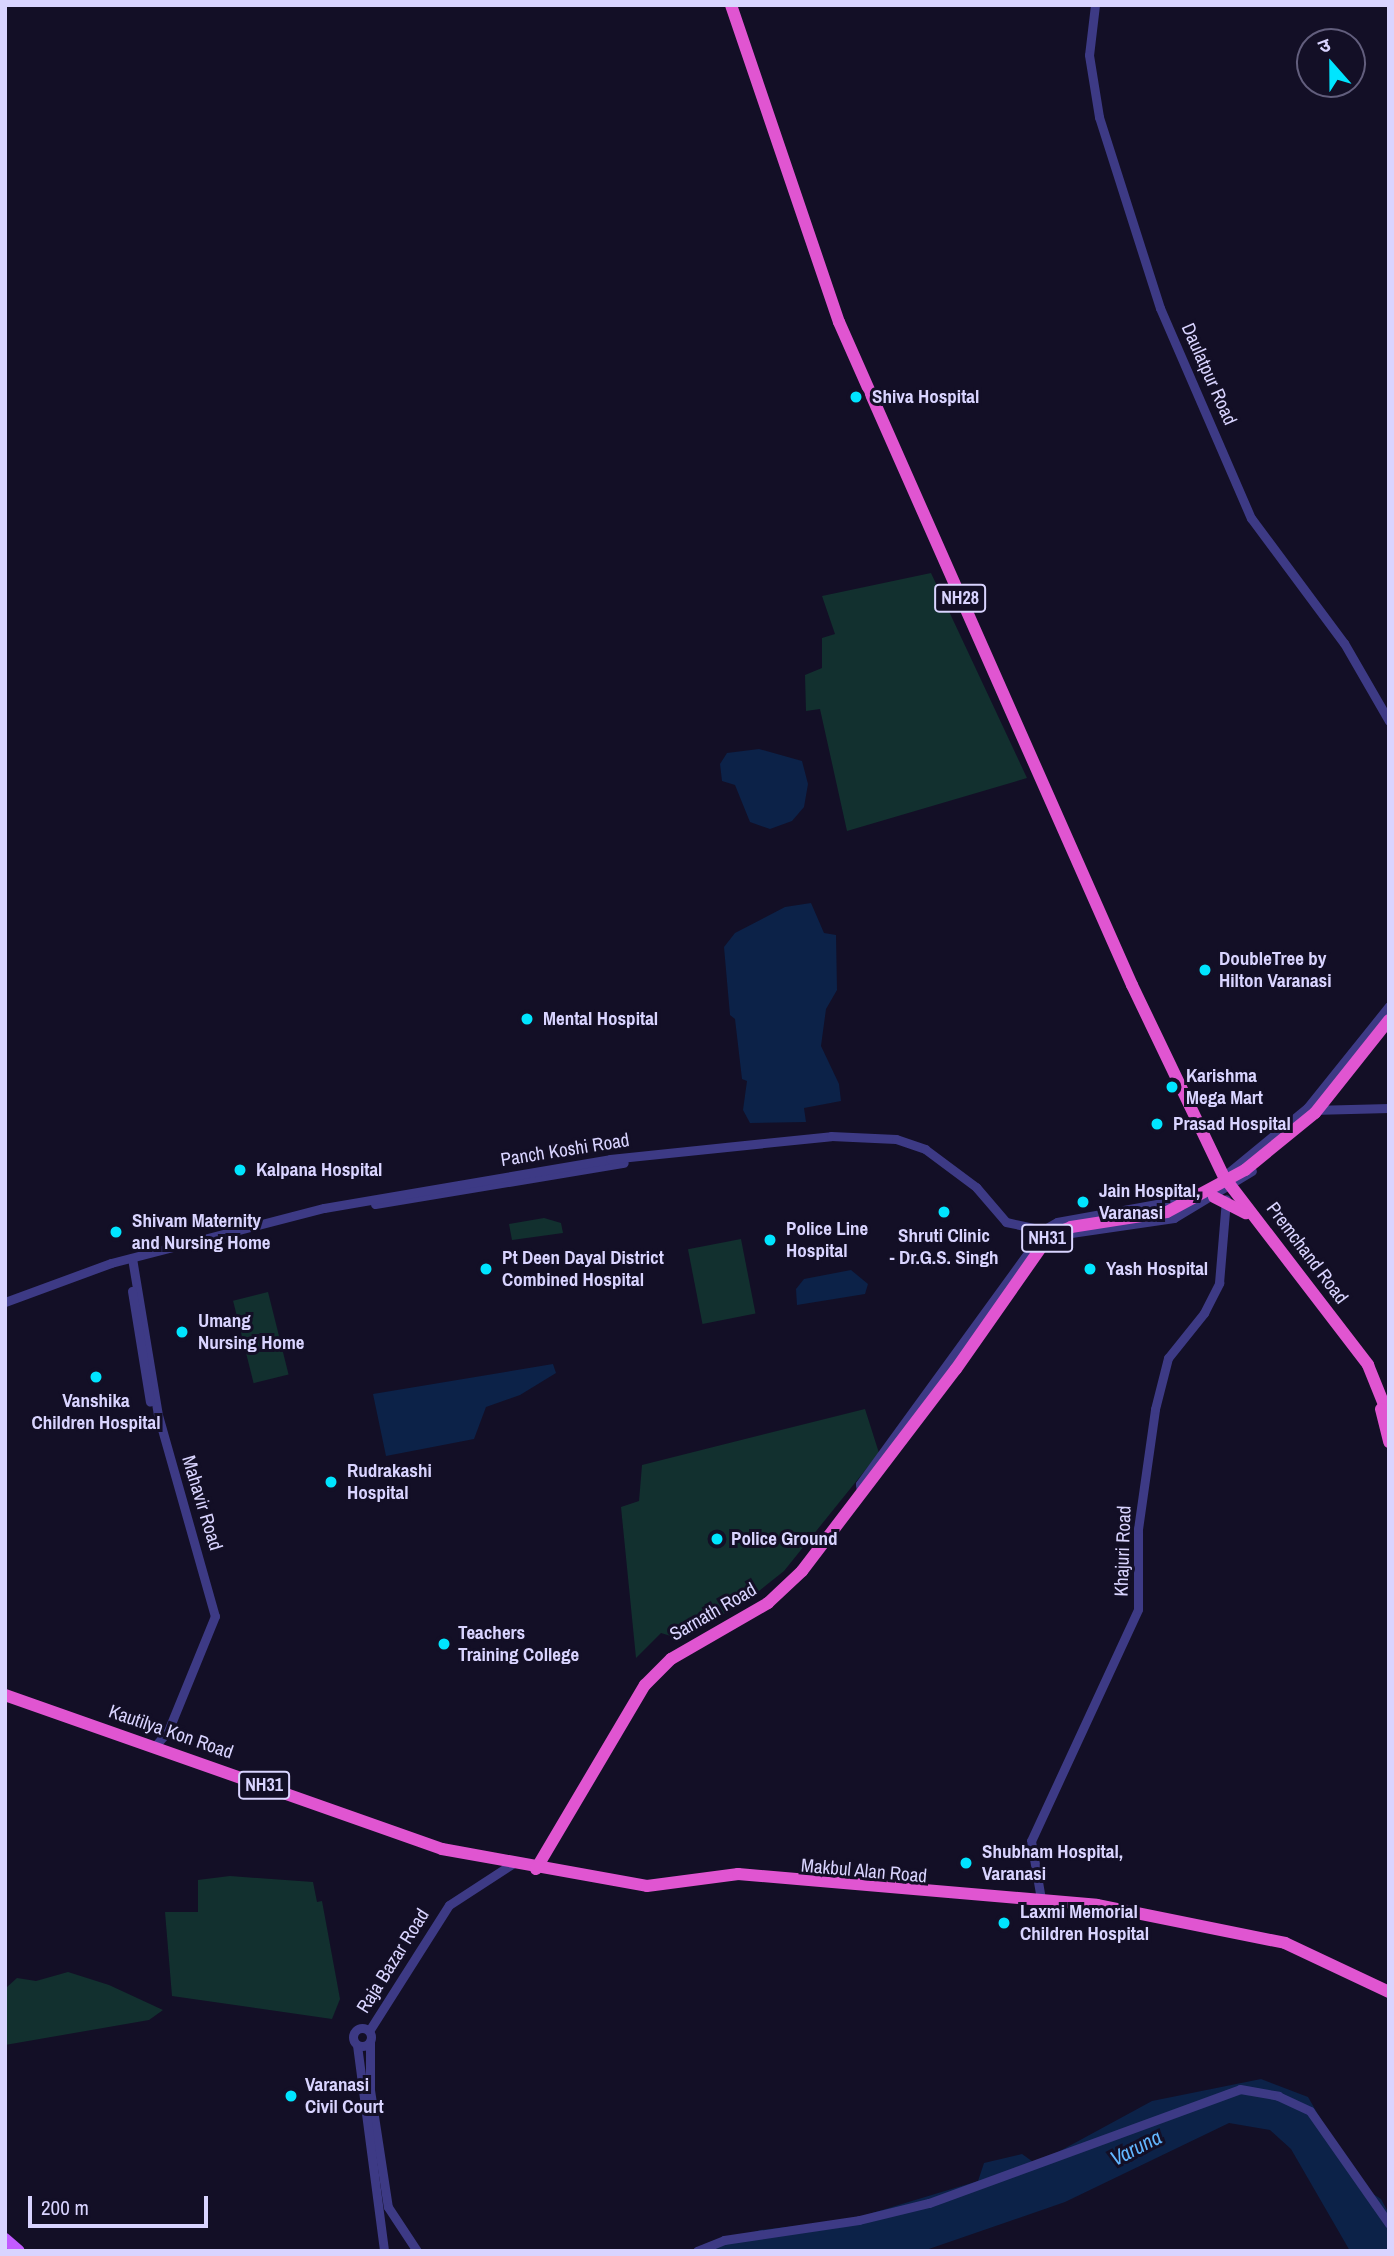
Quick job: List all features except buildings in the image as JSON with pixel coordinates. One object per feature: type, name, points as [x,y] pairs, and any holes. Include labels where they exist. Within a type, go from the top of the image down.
[{"type":"highway","name":"NH28","points":[[731,5],[839,322],[1132,985],[1228,1182]]},
{"type":"highway","name":"NH31","points":[[865,1489],[1054,1232],[1167,1212],[1245,1170],[1315,1113],[1389,1020]]},
{"type":"highway","name":"Premchand Road","points":[[1228,1182],[1359,1354],[1389,1416]]},
{"type":"highway","points":[[1220,1198],[1253,1214]]},
{"type":"highway","name":"Premchand Road","points":[[1359,1354],[1389,1441]]},
{"type":"highway","name":"Sarnath Road","points":[[534,1866],[597,1772],[624,1717],[656,1672],[688,1647],[788,1586],[865,1489]]},
{"type":"highway","name":"Kautilya Kon Road","points":[[5,1695],[159,1743],[407,1839],[534,1866]]},
{"type":"highway","name":"Makbul Alan Road","points":[[534,1866],[647,1886],[738,1874],[1041,1899],[1194,1923],[1306,1953],[1389,1992]]},
{"type":"highway","name":"Makbul Alan Road","points":[[534,1866],[645,1892],[749,1881],[1076,1909],[1306,1953]]},
{"type":"main road","points":[[5,2239],[19,2251]]},
{"type":"street","name":"Daulatpur Road","points":[[1095,5],[1089,55],[1099,117],[1160,308],[1251,518],[1344,643],[1389,721]]},
{"type":"street","name":"Panch Koshi Road","points":[[5,1304],[69,1278],[130,1258],[392,1195],[610,1159],[831,1136],[895,1139],[925,1149],[950,1164],[1006,1222],[1060,1234],[1150,1225],[1220,1198],[1228,1182],[1307,1108],[1389,1006]]},
{"type":"street","name":"Panch Koshi Road","points":[[1045,1229],[1057,1222],[1164,1206],[1228,1182],[1323,1112],[1389,1025]]},
{"type":"street","points":[[1307,1108],[1323,1112],[1389,1108]]},
{"type":"street","name":"Khajuri Road","points":[[1041,1899],[1031,1841],[1138,1609],[1138,1529],[1155,1409],[1168,1358],[1204,1313],[1219,1283],[1220,1198]]},
{"type":"street","points":[[1045,1229],[860,1484],[865,1489],[918,1429],[1060,1234]]},
{"type":"street","points":[[130,1258],[151,1409],[209,1603],[203,1643],[159,1743]]},
{"type":"street","name":"Raja Bazar Road","points":[[417,2251],[388,2207],[370,2090],[369,2031],[449,1905],[534,1866]]},
{"type":"street","name":"Raja Bazar Road","points":[[357,2045],[356,2030],[369,2031]]},
{"type":"street","points":[[370,2042],[357,2045],[384,2251]]},
{"type":"street","points":[[697,2251],[724,2240],[859,2220],[929,2203],[1240,2089],[1278,2096],[1310,2111],[1389,2224]]},
{"type":"green space","points":[[931,573],[1027,778],[847,831],[820,709],[806,711],[805,675],[822,668],[822,638],[835,634],[822,596]]},
{"type":"green space","points":[[544,1218],[561,1223],[563,1233],[512,1240],[509,1224]]},
{"type":"green space","points":[[741,1239],[756,1314],[702,1324],[688,1249]]},
{"type":"green space","points":[[268,1292],[289,1374],[254,1383],[233,1301]]},
{"type":"green space","name":"Police Ground","points":[[865,1409],[879,1453],[784,1571],[739,1607],[674,1637],[661,1633],[636,1658],[621,1507],[639,1501],[642,1465]]},
{"type":"green space","points":[[230,1876],[313,1882],[317,1902],[322,1901],[340,1999],[332,2019],[172,1996],[165,1912],[198,1912],[198,1880]]},
{"type":"green space","points":[[68,1972],[109,1985],[163,2010],[149,2020],[5,2045],[7,1987],[17,1978],[36,1981]]},
{"type":"water","points":[[759,749],[802,761],[808,784],[804,807],[792,821],[770,829],[750,822],[735,785],[722,781],[720,764],[727,753]]},
{"type":"water","points":[[811,903],[824,933],[836,935],[837,990],[826,1009],[821,1046],[839,1084],[841,1101],[804,1108],[806,1122],[750,1123],[743,1110],[747,1081],[742,1079],[735,1019],[730,1015],[724,947],[735,933],[785,907]]},
{"type":"water","points":[[851,1270],[868,1284],[865,1294],[797,1305],[796,1289],[804,1279]]},
{"type":"water","points":[[553,1364],[556,1373],[520,1395],[486,1407],[474,1439],[386,1456],[373,1394]]},
{"type":"water","name":"Varuna","points":[[1261,2079],[1308,2097],[1359,2185],[1381,2199],[1389,2214],[1389,2251],[1350,2251],[1291,2149],[1270,2130],[1229,2123],[1065,2202],[923,2251],[699,2251],[760,2230],[849,2220],[978,2181],[984,2163],[1022,2154],[1036,2164],[1152,2101]]},
{"type":"place","name":"Shiva Hospital","points":[[856,397]]},
{"type":"place","name":"DoubleTree by Hilton Varanasi","points":[[1205,970]]},
{"type":"place","name":"Mental Hospital","points":[[527,1019]]},
{"type":"place","name":"Karishma Mega Mart","points":[[1172,1087]]},
{"type":"place","name":"Prasad Hospital","points":[[1157,1124]]},
{"type":"place","name":"Kalpana Hospital","points":[[240,1170]]},
{"type":"place","name":"Jain Hospital, Varanasi","points":[[1083,1202]]},
{"type":"place","name":"Shruti Clinic - Dr.G.S. Singh","points":[[944,1212]]},
{"type":"place","name":"Shivam Maternity and Nursing Home","points":[[116,1232]]},
{"type":"place","name":"Police Line Hospital","points":[[770,1240]]},
{"type":"place","name":"Pt Deen Dayal District Combined Hospital","points":[[486,1269]]},
{"type":"place","name":"Yash Hospital","points":[[1090,1269]]},
{"type":"place","name":"Umang Nursing Home","points":[[182,1332]]},
{"type":"place","name":"Vanshika Children Hospital","points":[[96,1377]]},
{"type":"place","name":"Rudrakashi Hospital","points":[[331,1482]]},
{"type":"place","name":"Police Ground","points":[[717,1539]]},
{"type":"place","name":"Teachers Training College","points":[[444,1644]]},
{"type":"place","name":"Shubham Hospital, Varanasi","points":[[966,1863]]},
{"type":"place","name":"Laxmi Memorial Children Hospital","points":[[1004,1923]]},
{"type":"place","name":"Varanasi Civil Court","points":[[291,2096]]}]
